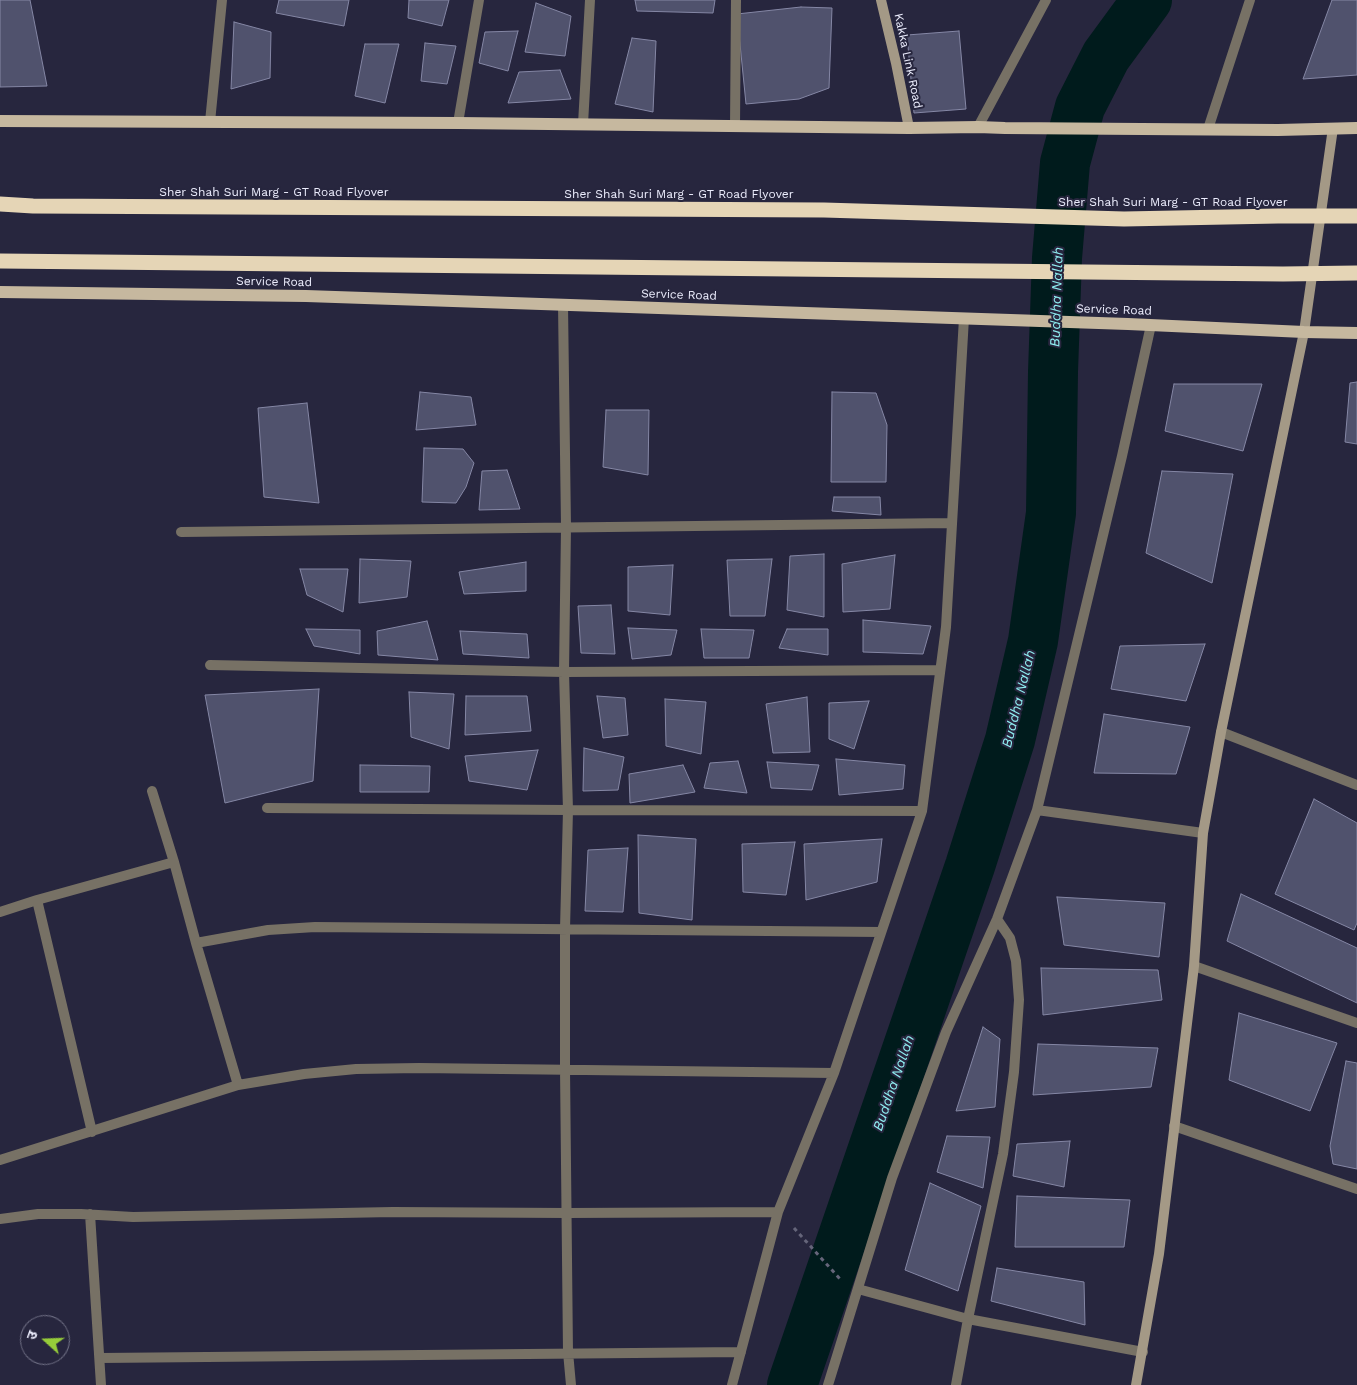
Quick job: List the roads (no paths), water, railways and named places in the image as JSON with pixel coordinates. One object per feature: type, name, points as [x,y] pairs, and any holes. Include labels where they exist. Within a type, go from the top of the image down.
[{"type":"highway","name":"Sher Shah Suri Marg - GT Road Flyover","points":[[0,204],[33,206],[824,210],[1124,219],[1357,216]]},
{"type":"highway","points":[[0,261],[37,263],[826,270],[1357,273]]},
{"type":"main road","points":[[0,121],[458,123],[909,128],[978,126],[1005,128],[1278,130],[1357,128]]},
{"type":"main road","name":"Service Road","points":[[0,292],[306,296],[1357,333]]},
{"type":"street","points":[[210,122],[222,0]]},
{"type":"street","points":[[458,123],[479,0]]},
{"type":"street","points":[[583,124],[590,0]]},
{"type":"street","points":[[735,127],[736,0]]},
{"type":"street","name":"Kakka Link Road","points":[[881,0],[909,128]]},
{"type":"street","points":[[978,126],[1046,0]]},
{"type":"street","points":[[1208,129],[1250,0]]},
{"type":"street","points":[[1136,1385],[1159,1254],[1194,966],[1204,833],[1221,732],[1304,332],[1333,128]]},
{"type":"street","points":[[563,305],[566,526],[564,672],[568,810],[565,929],[565,1069],[568,1352],[571,1385]]},
{"type":"street","points":[[732,1385],[778,1212],[834,1073],[922,811],[946,628],[964,318]]},
{"type":"street","points":[[828,1385],[892,1178],[946,1032],[997,919],[1037,810],[1122,456],[1150,325]]},
{"type":"street","points":[[181,532],[566,526],[952,523]]},
{"type":"street","points":[[210,665],[564,672],[940,670]]},
{"type":"street","points":[[1221,732],[1357,785]]},
{"type":"street","points":[[152,791],[238,1085]]},
{"type":"street","points":[[267,808],[922,811]]},
{"type":"street","points":[[1037,810],[1204,833]]},
{"type":"street","points":[[0,912],[174,862]]},
{"type":"street","points":[[37,900],[92,1132]]},
{"type":"street","points":[[956,1385],[968,1319],[1004,1154],[1014,1072],[1019,1000],[1016,961],[1010,938],[997,919]]},
{"type":"street","points":[[196,943],[268,930],[315,927],[881,932]]},
{"type":"street","points":[[1194,966],[1357,1023]]},
{"type":"street","points":[[0,1160],[238,1085],[304,1074],[356,1069],[419,1068],[834,1073]]},
{"type":"street","points":[[1174,1126],[1357,1189]]},
{"type":"street","points":[[0,1219],[38,1214],[90,1214],[133,1217],[393,1212],[778,1212]]},
{"type":"street","points":[[90,1214],[101,1385]]},
{"type":"street","points":[[858,1289],[968,1319],[1142,1352]]},
{"type":"street","points":[[100,1358],[568,1352],[741,1352]]},
{"type":"waterway","name":"Buddha Nallah","points":[[792,1385],[970,866],[1010,740],[1033,641],[1051,513],[1057,258],[1065,163],[1080,107],[1106,56],[1147,0]]}]
